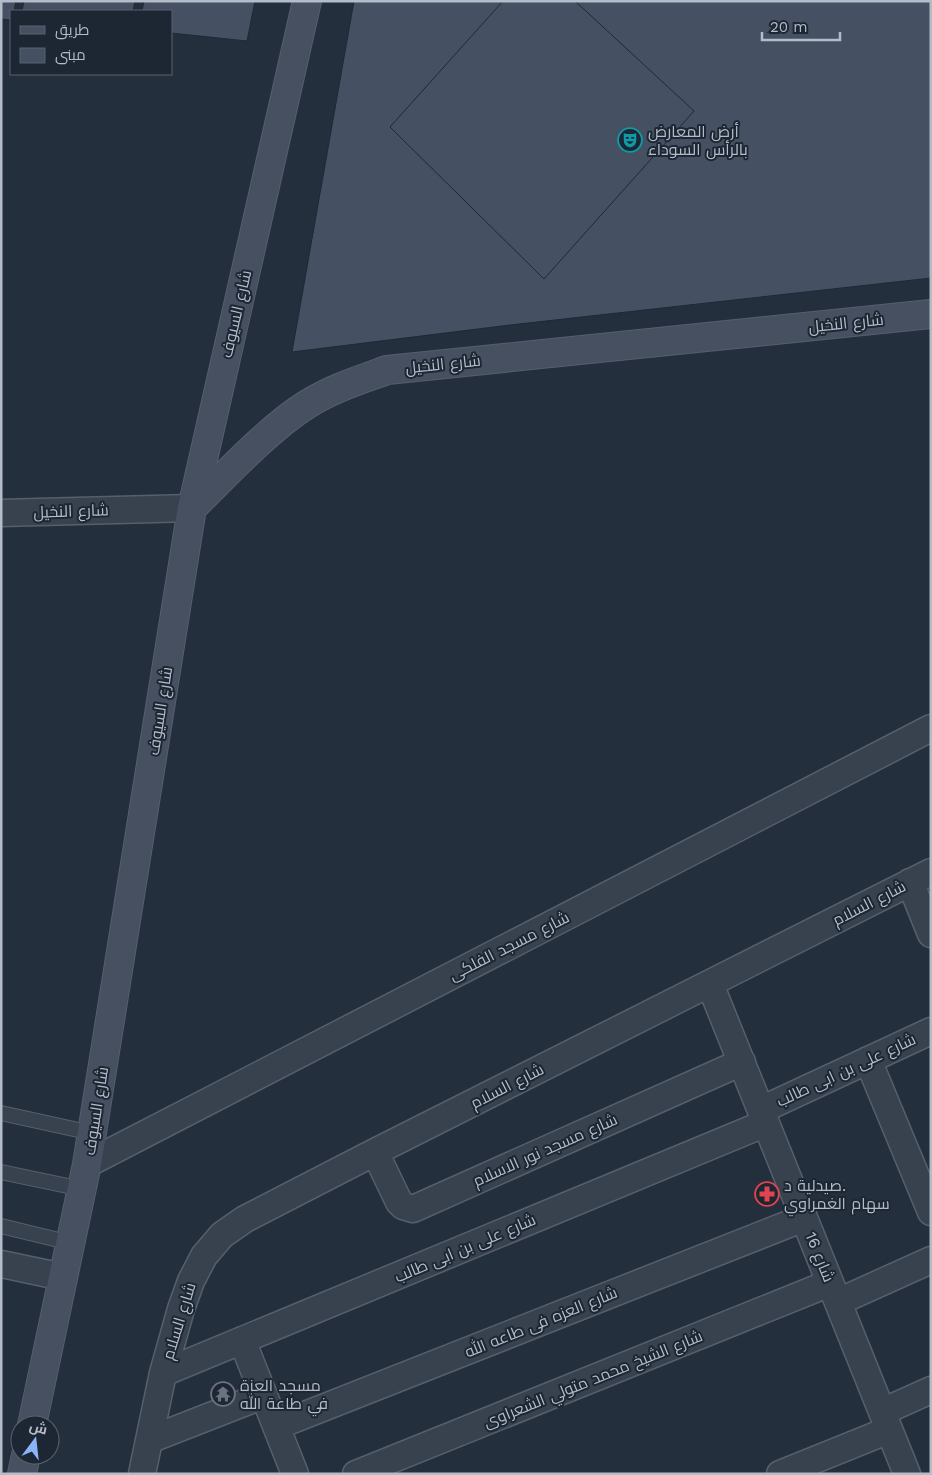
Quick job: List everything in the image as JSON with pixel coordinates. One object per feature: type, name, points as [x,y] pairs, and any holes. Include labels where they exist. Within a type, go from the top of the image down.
[{"type":"main road","name":"شارع السيوف","points":[[34,1415],[85,1176],[192,508],[307,1]]},
{"type":"main road","name":"شارع النخيل","points":[[192,508],[270,433],[306,405],[345,385],[387,370],[931,314]]},
{"type":"street","name":"شارع النخيل","points":[[1,513],[192,508]]},
{"type":"street","name":"شارع مسجد الفلكى","points":[[85,1176],[931,728]]},
{"type":"street","points":[[920,877],[931,934]]},
{"type":"street","name":"شارع السلام","points":[[142,1474],[164,1373],[181,1308],[191,1281],[204,1256],[222,1235],[245,1219],[375,1152],[920,877]]},
{"type":"street","name":"شارع 16","points":[[710,984],[907,1474]]},
{"type":"street","name":"شارع على بن ابى طالب","points":[[164,1373],[764,1117],[868,1060],[931,1030]]},
{"type":"street","points":[[868,1060],[931,1212]]},
{"type":"street","name":"شارع مسجد نور الاسلام","points":[[375,1152],[400,1202],[403,1206],[413,1209],[742,1062]]},
{"type":"street","name":"شارع العزه فى طاعه الله","points":[[277,1426],[804,1218]]},
{"type":"street","name":"شارع الشيخ محمد متولي الشعراوى","points":[[356,1474],[834,1292],[931,1260]]},
{"type":"street","points":[[1,1264],[63,1277]]},
{"type":"street","points":[[242,1340],[295,1474]]},
{"type":"street","points":[[780,1474],[886,1421],[931,1390]]},
{"type":"street","points":[[149,1440],[264,1395]]},
{"type":"lane","points":[[1,1113],[92,1133]]},
{"type":"lane","points":[[1,1172],[85,1176]]},
{"type":"lane","points":[[1,1226],[70,1243]]},
{"type":"building","points":[[1,1],[16,1],[14,10],[10,10],[10,20],[1,19]]},
{"type":"building","points":[[24,1],[135,1],[133,10],[22,10]]},
{"type":"building","points":[[144,1],[255,1],[247,41],[172,33],[172,10],[142,10]]},
{"type":"building","name":"أرض المعارض بالرأس السوداء","points":[[354,1],[931,1],[931,278],[510,325],[292,352]]},
{"type":"building","points":[[503,1],[575,1],[694,111],[544,279],[390,127]]},
{"type":"place","name":"أرض المعارض بالرأس السوداء","points":[[630,140]]},
{"type":"place","name":"صيدلية د. سهام الغمراوي","points":[[767,1194]]},
{"type":"place","name":"مسجد العزة في طاعة الله","points":[[223,1394]]}]
